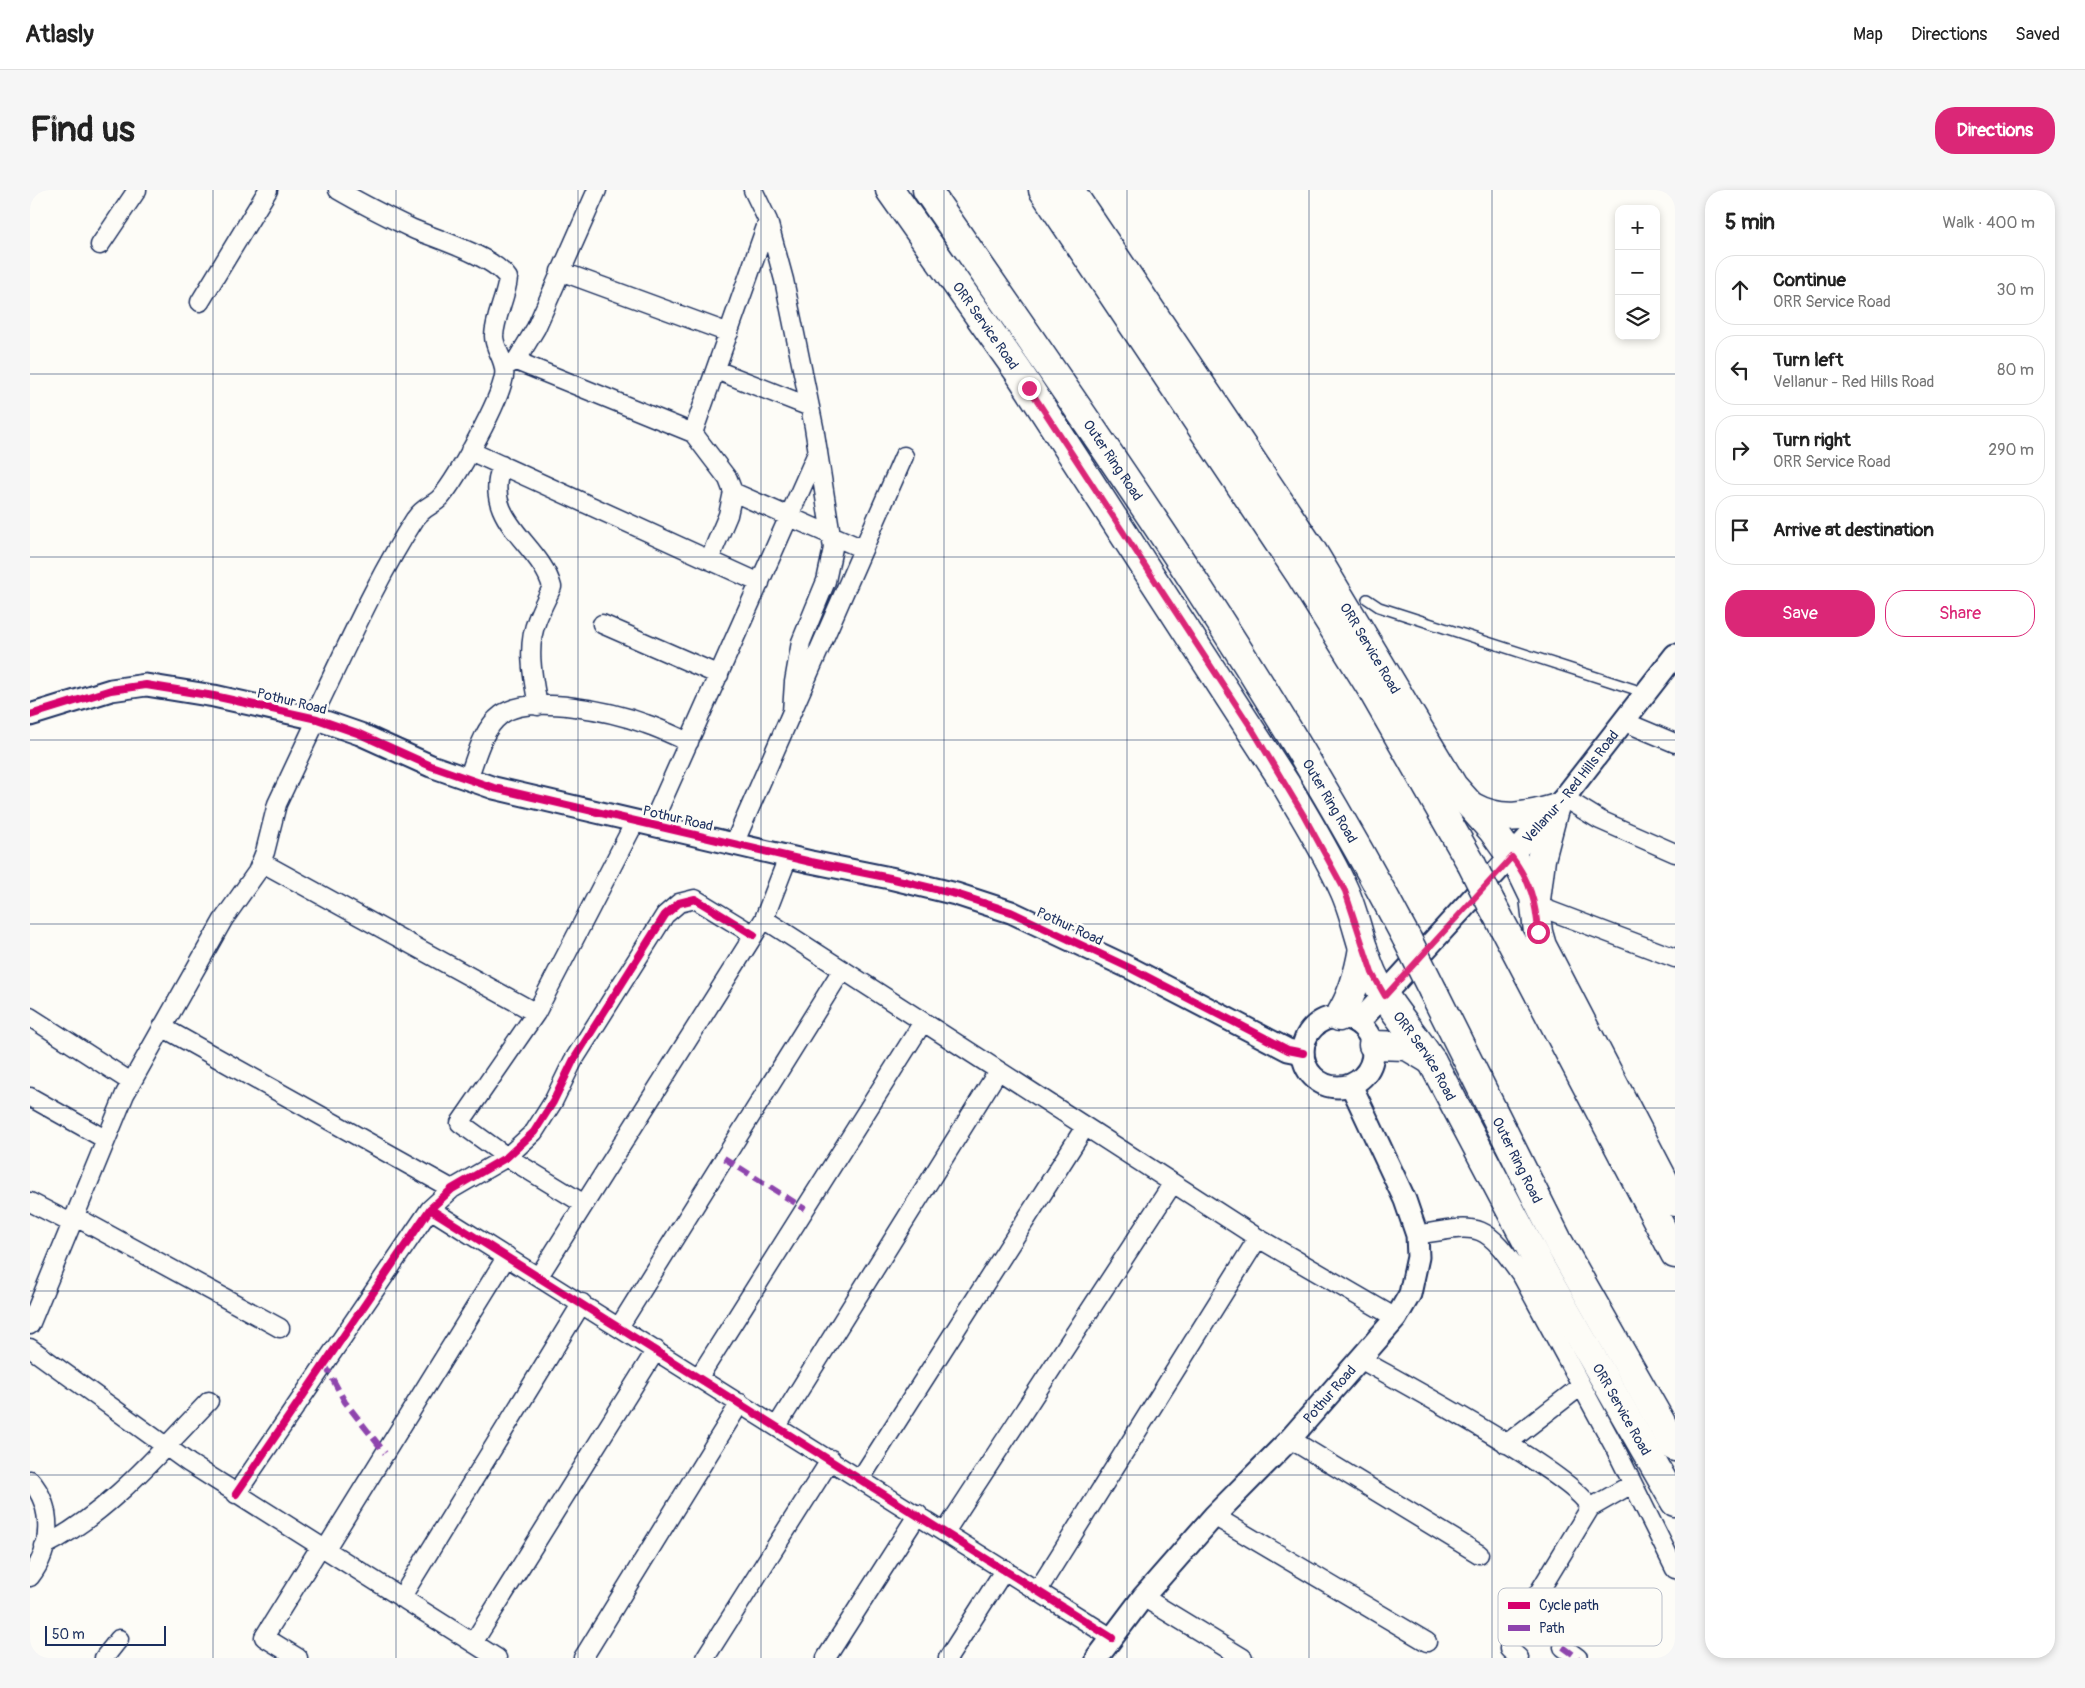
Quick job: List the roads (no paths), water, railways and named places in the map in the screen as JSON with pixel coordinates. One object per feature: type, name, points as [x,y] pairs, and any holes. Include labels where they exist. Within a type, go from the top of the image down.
[{"type":"main road","name":"ORR Service Road","points":[[890,190],[1018,371],[1164,594],[1293,797],[1345,891],[1372,973],[1385,996],[1432,1061],[1541,1268],[1675,1502]]},
{"type":"main road","name":"Outer Ring Road","points":[[927,190],[1075,405],[1288,728],[1338,811],[1407,940],[1559,1244],[1675,1446]]},
{"type":"main road","points":[[1043,190],[1301,576],[1371,688],[1471,863],[1675,1254]]},
{"type":"main road","name":"ORR Service Road","points":[[1070,190],[1311,550],[1380,661],[1435,759],[1453,786],[1512,857],[1529,882],[1535,905],[1538,932],[1549,962],[1675,1202]]},
{"type":"main road","points":[[1471,806],[1486,814],[1505,817],[1526,816],[1559,803]]},
{"type":"main road","points":[[1535,905],[1541,859],[1559,803]]},
{"type":"main road","points":[[1363,946],[1356,982],[1349,1001],[1357,1028],[1407,1046],[1432,1061]]},
{"type":"street","points":[[100,245],[137,190]]},
{"type":"street","points":[[200,302],[268,190]]},
{"type":"street","points":[[338,190],[412,228],[491,262],[503,270],[508,278],[507,292],[495,325],[494,339],[510,363],[693,433],[728,479],[732,492],[728,515],[710,560]]},
{"type":"street","points":[[752,190],[768,221],[784,280],[818,450],[833,548],[826,581],[801,642],[794,682],[792,712]]},
{"type":"street","points":[[30,1325],[105,1139],[131,1082],[223,920],[241,898],[261,862],[277,804],[315,718],[397,550],[425,506],[439,499],[450,486],[470,451],[500,389],[510,363],[536,328],[592,192]]},
{"type":"street","points":[[693,433],[768,221]]},
{"type":"street","points":[[560,270],[729,333]]},
{"type":"street","points":[[716,370],[810,407]]},
{"type":"street","points":[[584,1204],[507,1157],[460,1123],[536,1013],[689,742],[818,450]]},
{"type":"street","points":[[470,451],[760,583]]},
{"type":"street","points":[[734,844],[904,456]]},
{"type":"street","points":[[502,466],[497,478],[498,497],[506,518],[543,568],[552,588],[537,620],[532,637],[531,660],[538,706]]},
{"type":"street","points":[[732,492],[864,549]]},
{"type":"street","points":[[826,581],[840,602]]},
{"type":"street","points":[[602,624],[719,676]]},
{"type":"street","name":"Vellanur - Red Hills Road","points":[[1357,1028],[1559,803],[1626,722],[1675,656]]},
{"type":"street","name":"Pothur Road","points":[[30,715],[111,690],[146,685],[214,696],[315,718],[360,734],[431,766],[494,788],[788,857],[890,878],[956,894],[1011,912],[1132,969],[1288,1050],[1303,1053]]},
{"type":"street","points":[[468,779],[490,724],[502,714],[526,706],[605,712],[646,724],[689,742]]},
{"type":"street","points":[[1626,722],[1675,743]]},
{"type":"street","points":[[1559,803],[1675,853]]},
{"type":"street","points":[[539,1276],[764,919],[788,857]]},
{"type":"street","points":[[261,862],[536,1013]]},
{"type":"street","points":[[236,1494],[430,1209],[452,1189],[507,1157],[524,1142],[544,1118],[572,1061],[665,915],[679,903],[695,900],[754,935]]},
{"type":"street","points":[[1535,905],[1675,958]]},
{"type":"street","points":[[764,919],[1258,1238],[1396,1318]]},
{"type":"street","points":[[620,1326],[842,970]]},
{"type":"street","points":[[30,1017],[131,1082]]},
{"type":"street","points":[[1324,1020],[1357,1028],[1372,1061],[1364,1076],[1351,1085],[1334,1087],[1318,1081],[1307,1068],[1303,1053],[1304,1043],[1311,1029],[1324,1020]]},
{"type":"street","points":[[699,1377],[923,1022]]},
{"type":"street","points":[[162,1027],[452,1189]]},
{"type":"street","points":[[777,1426],[998,1071]]},
{"type":"street","name":"Pothur Road","points":[[1097,1658],[1143,1597],[1214,1516],[1290,1439],[1396,1318],[1410,1294],[1416,1272],[1417,1235],[1405,1200],[1351,1085]]},
{"type":"street","points":[[30,1097],[105,1139]]},
{"type":"street","points":[[861,1478],[1085,1127]]},
{"type":"street","points":[[945,1532],[1173,1183]]},
{"type":"street","points":[[30,1202],[73,1219],[280,1328]]},
{"type":"street","points":[[430,1209],[620,1326],[1112,1638]]},
{"type":"street","points":[[1417,1235],[1459,1228],[1476,1228],[1492,1236],[1522,1276],[1675,1569]]},
{"type":"street","points":[[1038,1590],[1258,1238]]},
{"type":"street","points":[[298,1658],[264,1637],[507,1256]]},
{"type":"street","points":[[401,1598],[582,1303]]},
{"type":"street","points":[[30,1348],[236,1494],[497,1658]]},
{"type":"street","points":[[473,1643],[656,1350]]},
{"type":"street","points":[[1360,1359],[1555,1473],[1587,1500],[1590,1508]]},
{"type":"street","points":[[1506,1444],[1581,1386]]},
{"type":"street","points":[[44,1546],[69,1533],[88,1518],[166,1446],[209,1401]]},
{"type":"street","points":[[583,1658],[740,1403]]},
{"type":"street","points":[[1290,1439],[1479,1554]]},
{"type":"street","points":[[704,1658],[831,1459]]},
{"type":"street","points":[[30,1480],[45,1501],[47,1527],[43,1555],[30,1577]]},
{"type":"street","points":[[1541,1588],[1590,1508],[1632,1484]]},
{"type":"street","points":[[826,1658],[918,1514]]},
{"type":"street","points":[[1214,1516],[1428,1642]]},
{"type":"street","points":[[948,1658],[1005,1569]]},
{"type":"street","points":[[1143,1597],[1243,1658]]},
{"type":"street","points":[[104,1658],[120,1640]]},
{"type":"street","points":[[1510,1646],[1510,1649],[1518,1658]]},
{"type":"street","points":[[1564,1646],[1578,1658]]},
{"type":"lane","points":[[1367,599],[1379,607],[1646,693]]}]
